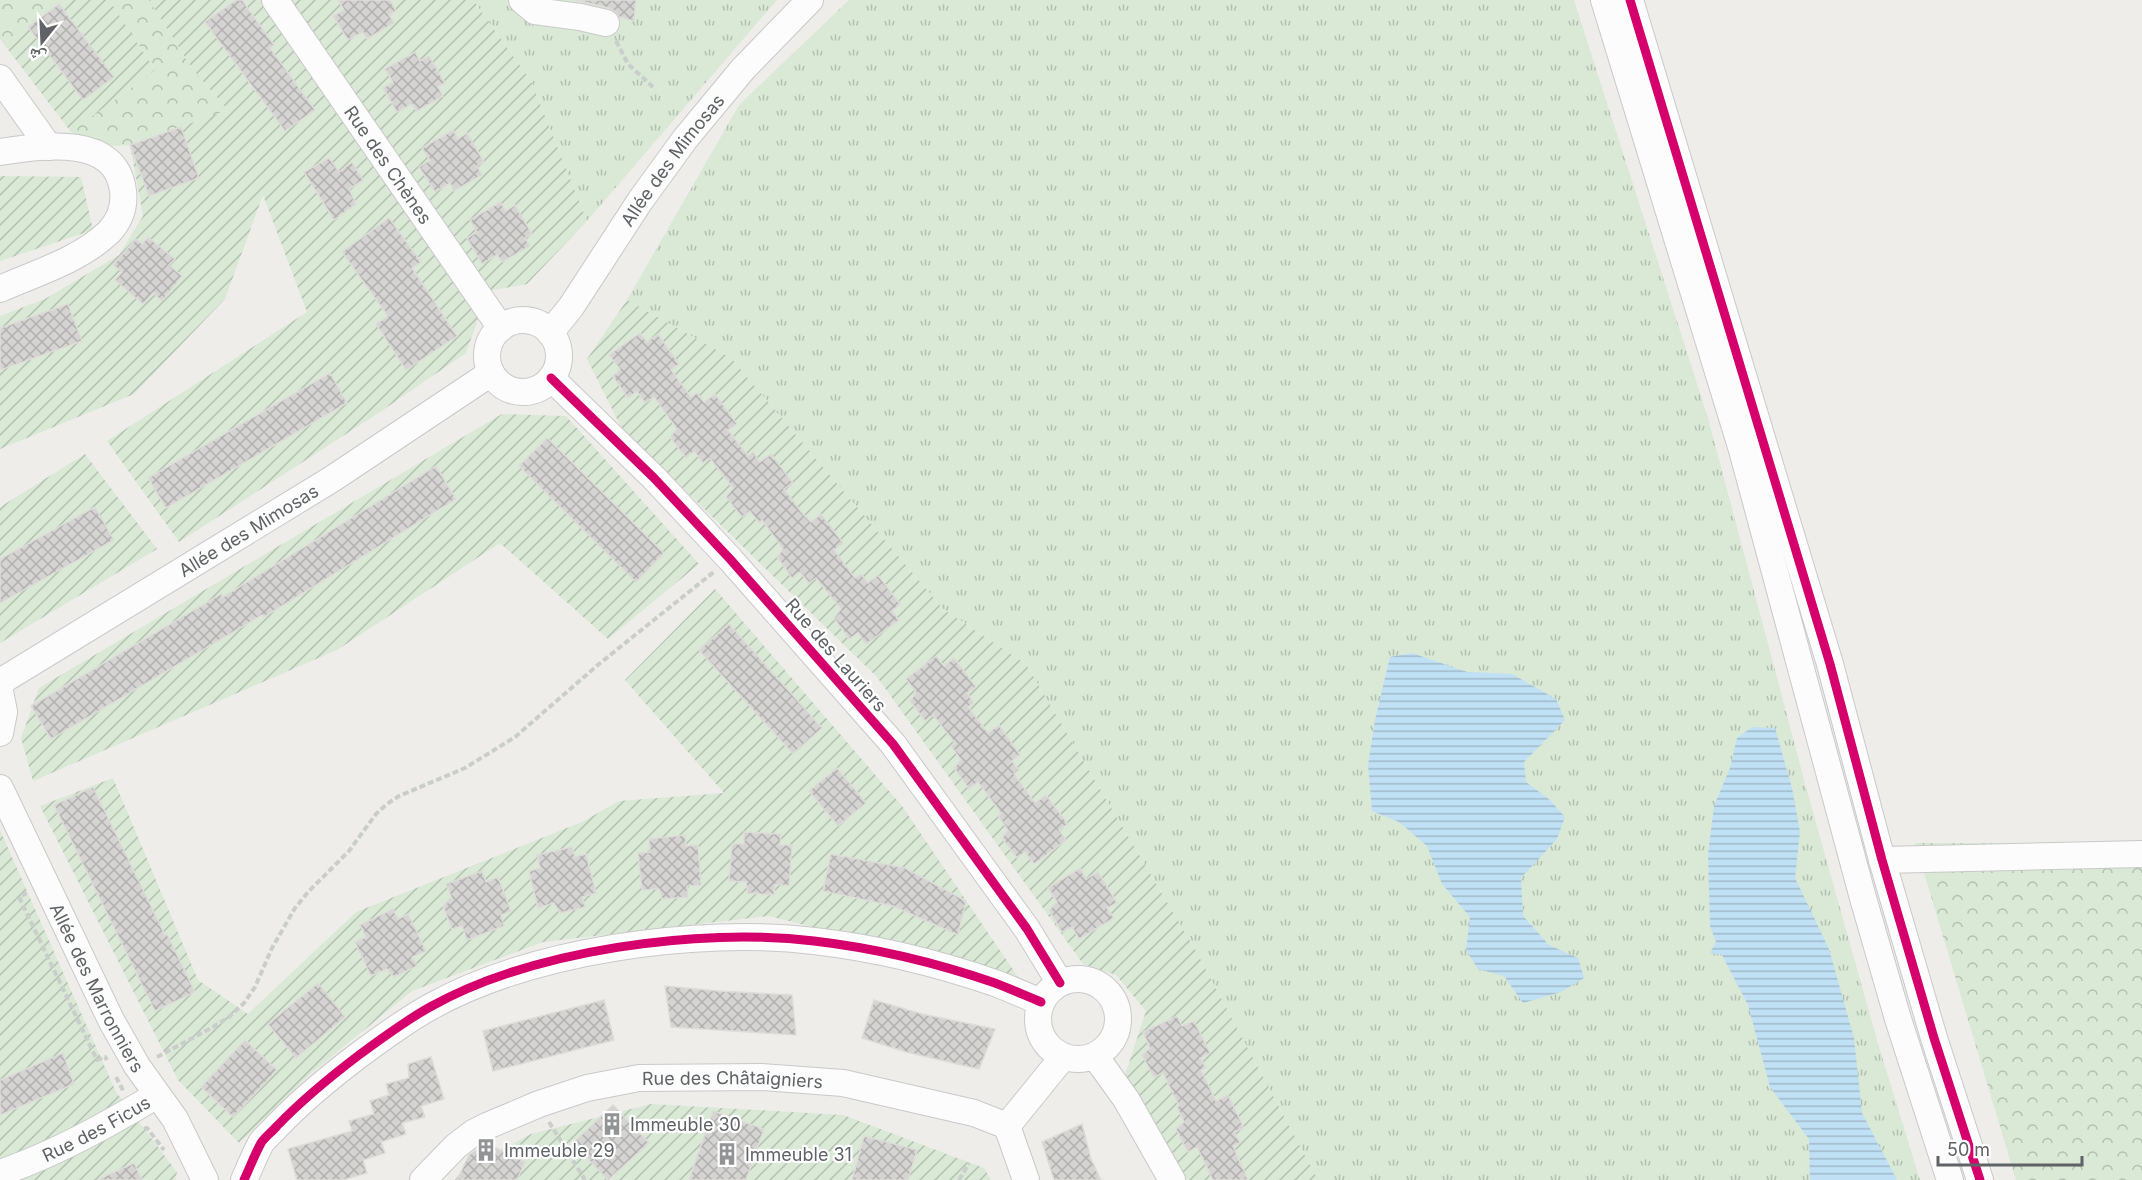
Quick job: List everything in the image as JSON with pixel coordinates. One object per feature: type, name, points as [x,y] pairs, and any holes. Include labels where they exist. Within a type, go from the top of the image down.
[{"type":"street","name":"Rue des Chènes","points":[[275,0],[501,328]]},
{"type":"street","points":[[522,0],[535,11],[606,23]]},
{"type":"street","name":"Allée des Mimosas","points":[[550,333],[571,307],[640,201],[685,139],[743,69],[810,0]]},
{"type":"street","points":[[1604,0],[1742,450],[1863,898],[1898,1019],[1950,1180]]},
{"type":"street","points":[[1630,0],[1830,664],[1882,860],[1934,1038],[1980,1180]]},
{"type":"street","points":[[0,78],[49,147]]},
{"type":"street","points":[[0,152],[49,147],[91,151],[110,162],[120,177],[123,188],[123,209],[111,230],[87,249],[0,289]]},
{"type":"street","points":[[528,321],[540,325],[550,333],[557,344],[559,353],[557,366],[551,378],[538,388],[522,392],[514,391],[502,385],[491,373],[488,349],[501,328],[512,322],[528,321]]},
{"type":"street","name":"Allée des Mimosas","points":[[0,682],[332,479],[491,373]]},
{"type":"street","name":"Rue des Lauriers","points":[[551,378],[654,478],[730,559],[893,744],[1027,929],[1060,983]]},
{"type":"street","points":[[0,691],[4,711],[0,733]]},
{"type":"street","name":"Allée des Marronniers","points":[[0,788],[8,823],[111,1020],[129,1053],[175,1119],[206,1180]]},
{"type":"street","points":[[1882,860],[2142,854]]},
{"type":"street","points":[[206,1180],[229,1175],[244,1180],[262,1141],[294,1108],[316,1088],[399,1026],[431,1006],[513,972],[594,952],[708,938],[776,938],[815,941],[877,952],[961,973],[997,984],[1041,1002]]},
{"type":"street","points":[[1073,979],[1092,982],[1104,989],[1115,1005],[1118,1024],[1114,1037],[1106,1048],[1095,1056],[1079,1060],[1063,1057],[1048,1047],[1041,1037],[1037,1019],[1041,1002],[1049,991],[1060,983],[1073,979]]},
{"type":"street","points":[[1095,1056],[1126,1099],[1172,1180]]},
{"type":"street","points":[[1026,1180],[1007,1126],[1063,1057]]},
{"type":"street","name":"Rue des Châtaigniers","points":[[423,1180],[442,1159],[473,1133],[539,1104],[587,1088],[639,1078],[761,1077],[843,1083],[974,1113],[1007,1126]]},
{"type":"street","name":"Rue des Ficus","points":[[0,1173],[85,1135],[157,1095]]},
{"type":"path","points":[[606,23],[628,64],[654,88]]},
{"type":"path","points":[[157,1057],[230,1017],[244,1003],[255,987],[272,948],[295,908],[349,851],[376,814],[387,804],[399,796],[465,768],[515,737],[599,664],[730,559]]},
{"type":"path","points":[[539,1104],[585,1180]]},
{"type":"path","points":[[959,1180],[969,1163]]},
{"type":"green space","points":[[0,0],[70,0],[3,43],[0,39]]},
{"type":"green space","points":[[70,0],[109,0],[155,70],[71,132],[3,43]]},
{"type":"green space","points":[[109,0],[149,0],[194,71],[228,110],[130,145],[90,147],[71,132],[155,70]]},
{"type":"green space","points":[[149,0],[473,0],[531,81],[587,221],[527,284],[488,291],[466,353],[380,412],[179,542],[107,441],[307,312],[263,195],[225,299],[134,394],[0,449],[0,316],[45,299],[119,255],[143,216],[130,145],[228,110],[194,71]]},
{"type":"green space","points":[[473,0],[777,0],[587,221],[531,81]]},
{"type":"green space","points":[[849,0],[1574,0],[1708,418],[1806,787],[1877,1040],[1920,1180],[1318,1180],[1196,951],[1026,664],[943,609],[731,358],[627,300],[739,105]]},
{"type":"green space","points":[[0,176],[81,177],[93,230],[0,261]]},
{"type":"green space","points":[[627,300],[731,358],[943,609],[1026,664],[1196,951],[1318,1180],[1178,1180],[1124,1078],[1146,1011],[1116,975],[1083,964],[877,677],[622,429],[587,359]]},
{"type":"green space","points":[[502,414],[566,416],[699,564],[608,639],[500,543],[337,650],[33,781],[21,738],[39,688]]},
{"type":"green space","points":[[85,454],[157,549],[0,643],[0,507]]},
{"type":"green space","points":[[715,589],[902,806],[1020,980],[769,916],[543,942],[412,991],[309,1075],[239,1143],[178,1080],[40,806],[113,778],[198,980],[248,1014],[356,912],[582,822],[619,801],[724,793],[625,680]]},
{"type":"green space","points":[[0,830],[116,1092],[177,1172],[175,1180],[0,1180]]},
{"type":"green space","points":[[1915,843],[2142,843],[2142,1180],[2016,1180]]},
{"type":"green space","points":[[651,1104],[843,1115],[984,1168],[991,1180],[455,1180],[461,1171],[531,1134]]},
{"type":"water","points":[[1412,653],[1467,672],[1512,674],[1556,699],[1565,720],[1524,762],[1526,782],[1550,800],[1565,817],[1557,839],[1521,878],[1523,916],[1549,945],[1578,958],[1584,978],[1561,992],[1523,1003],[1504,976],[1478,969],[1466,950],[1470,917],[1442,884],[1427,846],[1399,822],[1372,811],[1368,765],[1375,720],[1390,657]]},
{"type":"water","points":[[1752,727],[1775,728],[1792,788],[1800,832],[1795,878],[1829,949],[1854,1038],[1862,1113],[1897,1180],[1810,1180],[1809,1139],[1770,1087],[1748,1005],[1722,955],[1710,953],[1716,942],[1710,926],[1708,854],[1714,806],[1730,768],[1737,738]]},
{"type":"building","points":[[236,0],[242,0],[274,45],[270,48],[315,110],[285,131],[205,22]]},
{"type":"building","points":[[338,0],[390,0],[396,11],[389,15],[394,23],[367,39],[363,32],[348,40],[333,16],[344,10]]},
{"type":"building","points":[[576,0],[636,0],[634,21],[619,17],[609,8]]},
{"type":"building","points":[[59,4],[114,77],[83,100],[28,27]]},
{"type":"building","points":[[415,52],[420,61],[429,56],[445,83],[438,87],[443,96],[417,111],[412,104],[397,112],[383,88],[393,82],[385,69]]},
{"type":"building","points":[[181,127],[199,178],[149,196],[130,145]]},
{"type":"building","points":[[453,130],[458,139],[467,133],[484,162],[477,166],[482,175],[454,191],[450,183],[435,192],[419,167],[430,160],[422,148]]},
{"type":"building","points":[[329,158],[339,172],[352,162],[363,180],[349,189],[356,204],[334,220],[304,172]]},
{"type":"building","points":[[500,202],[506,211],[515,205],[532,234],[525,238],[530,246],[502,262],[497,255],[482,264],[467,238],[477,232],[470,220]]},
{"type":"building","points":[[389,218],[421,262],[412,268],[457,336],[406,370],[376,324],[388,316],[342,252]]},
{"type":"building","points":[[148,237],[175,259],[169,265],[182,276],[162,301],[153,293],[143,304],[115,280],[122,272],[113,265],[136,239],[142,244]]},
{"type":"building","points":[[68,304],[82,341],[0,370],[0,328]]},
{"type":"building","points":[[640,333],[647,342],[658,334],[679,364],[671,370],[691,397],[697,393],[704,402],[715,394],[737,424],[728,430],[748,456],[753,452],[760,462],[771,454],[793,483],[784,489],[802,513],[811,522],[821,514],[843,543],[834,550],[855,578],[861,574],[868,583],[878,575],[900,604],[892,611],[899,620],[866,644],[858,633],[849,639],[834,618],[841,609],[816,578],[809,583],[800,572],[792,578],[777,557],[783,549],[762,520],[759,523],[750,511],[742,517],[726,497],[733,488],[710,458],[703,463],[694,451],[686,458],[670,437],[677,429],[654,397],[645,403],[637,391],[628,398],[613,377],[620,369],[609,355]]},
{"type":"building","points":[[330,373],[347,403],[166,508],[148,478]]},
{"type":"building","points":[[547,438],[664,553],[636,582],[519,466]]},
{"type":"building","points":[[436,466],[456,499],[264,617],[262,615],[51,739],[31,706],[221,594],[223,597]]},
{"type":"building","points":[[95,507],[114,540],[0,603],[0,559]]},
{"type":"building","points":[[729,624],[822,728],[793,754],[699,650]]},
{"type":"building","points":[[936,656],[944,666],[954,658],[976,687],[967,693],[974,703],[968,707],[988,733],[999,725],[1020,755],[1012,761],[1019,770],[1014,774],[1035,803],[1046,795],[1068,824],[1059,830],[1066,840],[1034,864],[1025,852],[1017,858],[1002,838],[1008,830],[998,816],[1001,813],[978,782],[969,789],[954,768],[961,760],[951,746],[955,743],[933,715],[925,721],[910,701],[916,692],[906,679]]},
{"type":"building","points":[[837,768],[866,803],[838,826],[809,791]]},
{"type":"building","points":[[93,787],[195,992],[155,1011],[54,805]]},
{"type":"building","points":[[744,832],[781,834],[780,845],[792,845],[789,886],[775,884],[774,895],[748,893],[746,882],[729,881],[732,844],[744,844]]},
{"type":"building","points":[[685,835],[686,846],[698,845],[701,885],[687,886],[688,897],[662,899],[659,889],[642,890],[638,853],[650,852],[649,839]]},
{"type":"building","points":[[572,847],[575,857],[586,854],[596,893],[582,897],[585,907],[560,913],[554,903],[538,908],[529,871],[540,868],[537,855]]},
{"type":"building","points":[[831,854],[905,868],[966,901],[958,935],[893,906],[823,891]]},
{"type":"building","points":[[1080,868],[1086,879],[1098,872],[1117,903],[1107,908],[1114,918],[1079,939],[1072,927],[1062,932],[1049,910],[1057,902],[1048,888]]},
{"type":"building","points":[[482,871],[486,882],[498,877],[511,911],[501,915],[504,926],[467,940],[462,926],[452,929],[443,906],[452,899],[446,884]]},
{"type":"building","points":[[393,909],[398,919],[408,914],[426,951],[412,957],[417,966],[394,977],[387,969],[371,976],[355,942],[366,937],[360,925]]},
{"type":"building","points":[[318,983],[345,1017],[296,1058],[268,1024]]},
{"type":"building","points":[[665,986],[792,995],[796,1035],[671,1027]]},
{"type":"building","points":[[604,1000],[614,1040],[493,1071],[483,1031]]},
{"type":"building","points":[[874,1000],[922,1014],[995,1029],[979,1069],[906,1052],[862,1038]]},
{"type":"building","points":[[1177,1016],[1182,1026],[1194,1021],[1210,1053],[1200,1058],[1206,1068],[1201,1070],[1216,1101],[1228,1095],[1244,1128],[1234,1132],[1240,1143],[1233,1146],[1248,1180],[1213,1180],[1197,1147],[1188,1152],[1176,1129],[1184,1122],[1177,1107],[1179,1106],[1163,1073],[1154,1077],[1142,1055],[1150,1048],[1143,1032]]},
{"type":"building","points":[[245,1040],[277,1070],[233,1117],[201,1087]]},
{"type":"building","points":[[63,1053],[74,1084],[0,1115],[0,1080]]},
{"type":"building","points":[[431,1057],[444,1099],[421,1106],[425,1117],[402,1123],[406,1134],[381,1142],[385,1153],[363,1160],[367,1173],[343,1180],[297,1180],[288,1149],[352,1131],[349,1121],[374,1114],[370,1101],[389,1095],[386,1084],[409,1078],[408,1064]]},
{"type":"building","name":"Immeuble 30","points":[[613,1105],[649,1143],[608,1180],[573,1143]]},
{"type":"building","name":"Immeuble 31","points":[[713,1111],[764,1129],[746,1180],[689,1180]]},
{"type":"building","points":[[1082,1124],[1091,1159],[1101,1180],[1054,1180],[1042,1142]]},
{"type":"building","points":[[864,1136],[917,1150],[908,1180],[852,1180]]},
{"type":"building","name":"Immeuble 29","points":[[486,1143],[525,1162],[517,1180],[457,1180],[469,1155]]},
{"type":"building","points":[[134,1163],[142,1180],[97,1180]]},
{"type":"cycle path","points":[[1630,0],[1830,664],[1882,860],[1934,1038],[1980,1180]]},
{"type":"cycle path","points":[[551,378],[654,478],[730,559],[893,744],[1027,929],[1060,983]]},
{"type":"cycle path","points":[[244,1180],[264,1139],[306,1098],[337,1072],[394,1030],[430,1007],[471,987],[566,957],[617,947],[720,937],[769,937],[814,941],[883,952],[951,969],[995,983],[1041,1002]]},
{"type":"place","name":"Immeuble 30","points":[[612,1124]]},
{"type":"place","name":"Immeuble 29","points":[[486,1150]]},
{"type":"place","name":"Immeuble 31","points":[[727,1154]]}]
